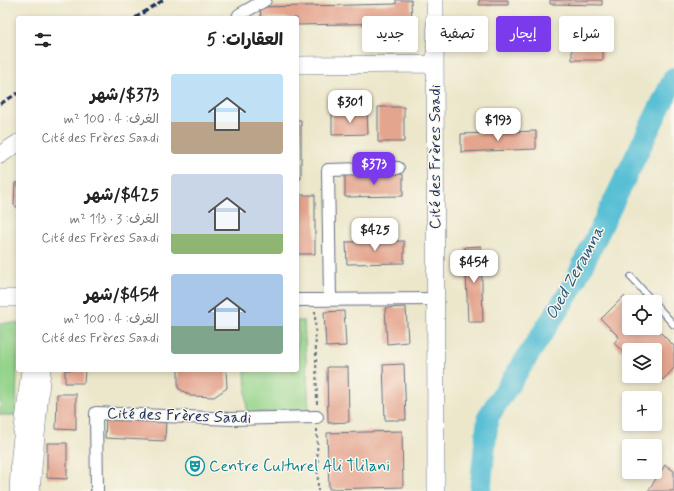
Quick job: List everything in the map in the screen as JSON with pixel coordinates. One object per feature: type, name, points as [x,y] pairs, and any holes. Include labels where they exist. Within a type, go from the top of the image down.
[{"type":"main road","name":"Cité des Frères Saadi","points":[[435,0],[436,491]]},
{"type":"main road","points":[[299,54],[435,58]]},
{"type":"main road","name":"Cité des Frères Saadi","points":[[299,66],[435,58]]},
{"type":"main road","points":[[0,155],[16,144]]},
{"type":"main road","points":[[0,167],[16,157]]},
{"type":"main road","points":[[0,298],[16,298]]},
{"type":"main road","points":[[18,491],[20,454],[30,372]]},
{"type":"main road","points":[[31,491],[42,372]]},
{"type":"street","points":[[239,16],[265,0]]},
{"type":"street","points":[[330,300],[328,170],[398,168]]},
{"type":"street","points":[[299,300],[436,299]]},
{"type":"street","name":"Cité des Frères Saadi","points":[[97,491],[96,413],[232,419],[317,417]]},
{"type":"lane","points":[[630,277],[647,295]]},
{"type":"lane","points":[[662,312],[674,325]]},
{"type":"path","points":[[315,300],[318,491]]},
{"type":"green space","points":[[299,321],[304,321],[309,410],[247,413],[245,372],[299,372]]},
{"type":"green space","points":[[0,323],[16,323],[16,415],[0,415]]},
{"type":"building","points":[[396,0],[411,0],[412,16],[362,16],[362,24],[299,25],[299,16],[261,16],[260,7],[396,4]]},
{"type":"building","points":[[479,0],[508,0],[508,5],[479,5]]},
{"type":"building","points":[[550,0],[602,0],[602,5],[550,4]]},
{"type":"building","points":[[572,52],[603,52],[603,60],[572,60]]},
{"type":"building","points":[[378,107],[404,107],[404,142],[378,142]]},
{"type":"building","points":[[367,112],[368,134],[332,135],[332,114]]},
{"type":"building","points":[[299,120],[301,120],[301,179],[299,179]]},
{"type":"building","points":[[536,131],[536,149],[461,152],[461,134]]},
{"type":"building","points":[[403,174],[403,196],[345,197],[345,175]]},
{"type":"building","points":[[16,183],[16,206],[14,205]]},
{"type":"building","points":[[299,195],[315,195],[315,254],[299,254]]},
{"type":"building","points":[[404,241],[404,263],[347,264],[346,242]]},
{"type":"building","points":[[481,246],[483,322],[468,322],[465,247]]},
{"type":"building","points":[[622,298],[622,335],[662,334],[674,346],[674,368],[663,380],[662,343],[622,343],[622,351],[614,343],[619,337],[601,319]]},
{"type":"building","points":[[406,307],[408,342],[387,344],[385,308]]},
{"type":"building","points":[[344,311],[346,346],[326,347],[324,312]]},
{"type":"building","points":[[404,364],[406,420],[385,420],[383,365]]},
{"type":"building","points":[[327,367],[348,367],[349,422],[328,423]]},
{"type":"building","points":[[65,372],[85,372],[84,383],[65,383]]},
{"type":"building","points":[[178,372],[226,372],[227,388],[214,397],[191,396],[178,388]]},
{"type":"building","points":[[57,394],[76,394],[76,430],[56,429]]},
{"type":"building","points":[[106,417],[166,421],[165,441],[105,438]]},
{"type":"building","points":[[402,431],[403,487],[329,489],[327,433]]},
{"type":"building","points":[[47,443],[67,443],[67,479],[47,478]]},
{"type":"building","points":[[665,465],[674,471],[674,491],[648,491],[656,479],[662,479],[662,470]]},
{"type":"waterway","name":"Oued Zeramna","points":[[480,491],[488,417],[570,291],[674,78]]},
{"type":"railway","points":[[138,16],[163,0]]},
{"type":"railway","points":[[0,104],[16,94]]},
{"type":"place","name":"Centre Culturel Ali Tlilani","points":[[195,466]]}]
